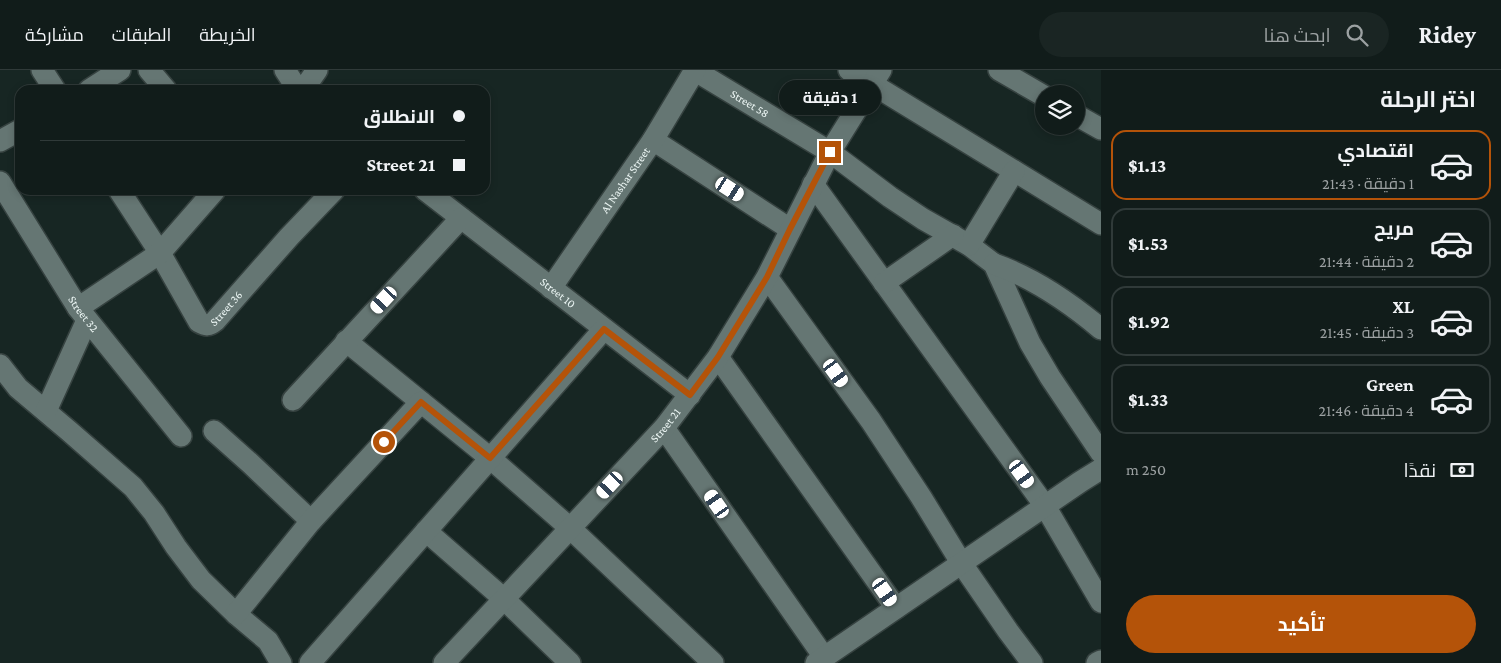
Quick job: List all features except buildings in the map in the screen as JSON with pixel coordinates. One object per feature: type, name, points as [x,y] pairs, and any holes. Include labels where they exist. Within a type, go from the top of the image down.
[{"type":"street","points":[[42,70],[52,85]]},
{"type":"street","points":[[97,85],[120,70]]},
{"type":"street","points":[[149,70],[162,85]]},
{"type":"street","points":[[285,70],[295,85]]},
{"type":"street","points":[[306,85],[317,70]]},
{"type":"street","name":"Al Nashar Street","points":[[551,288],[653,140],[694,70]]},
{"type":"street","name":"Street 58","points":[[694,70],[830,152],[890,197],[961,240],[994,264]]},
{"type":"street","points":[[849,70],[876,77],[1014,171],[1101,224]]},
{"type":"street","points":[[999,70],[1035,91]]},
{"type":"street","name":"Street 21","points":[[452,660],[504,599],[664,428],[718,357],[767,277],[830,152],[876,77]]},
{"type":"street","points":[[1085,118],[1100,124]]},
{"type":"street","points":[[0,141],[15,133]]},
{"type":"street","points":[[653,140],[790,229]]},
{"type":"street","points":[[884,283],[961,240],[1014,171]]},
{"type":"street","name":"Street 32","points":[[0,182],[82,314],[181,436]]},
{"type":"street","points":[[813,184],[1045,506],[1101,602]]},
{"type":"street","name":"Street 36","points":[[122,195],[160,253],[199,322],[204,326],[210,325],[329,195]]},
{"type":"street","points":[[46,411],[82,314],[160,253],[211,195]]},
{"type":"street","name":"Street 10","points":[[432,195],[690,395]]},
{"type":"street","points":[[293,400],[462,218]]},
{"type":"street","points":[[994,264],[1015,271],[1042,287],[1082,313],[1101,329]]},
{"type":"street","points":[[994,264],[1030,343],[1050,377],[1101,453]]},
{"type":"street","points":[[767,277],[871,421],[962,564],[1032,663]]},
{"type":"street","points":[[310,663],[604,329]]},
{"type":"street","points":[[346,342],[490,458],[570,528],[713,663]]},
{"type":"street","points":[[718,357],[896,608]]},
{"type":"street","points":[[0,365],[18,388],[69,430],[137,492],[202,580],[236,614],[268,641],[281,663]]},
{"type":"street","points":[[236,614],[310,521],[421,402]]},
{"type":"street","points":[[664,428],[820,660],[1101,469]]},
{"type":"street","points":[[214,431],[310,521]]},
{"type":"street","points":[[426,531],[504,599],[570,663]]},
{"type":"street","points":[[1097,663],[1101,661]]},
{"type":"route","points":[[384,442],[421,402],[490,458],[604,329],[690,395],[718,357],[767,277],[830,152]]}]
